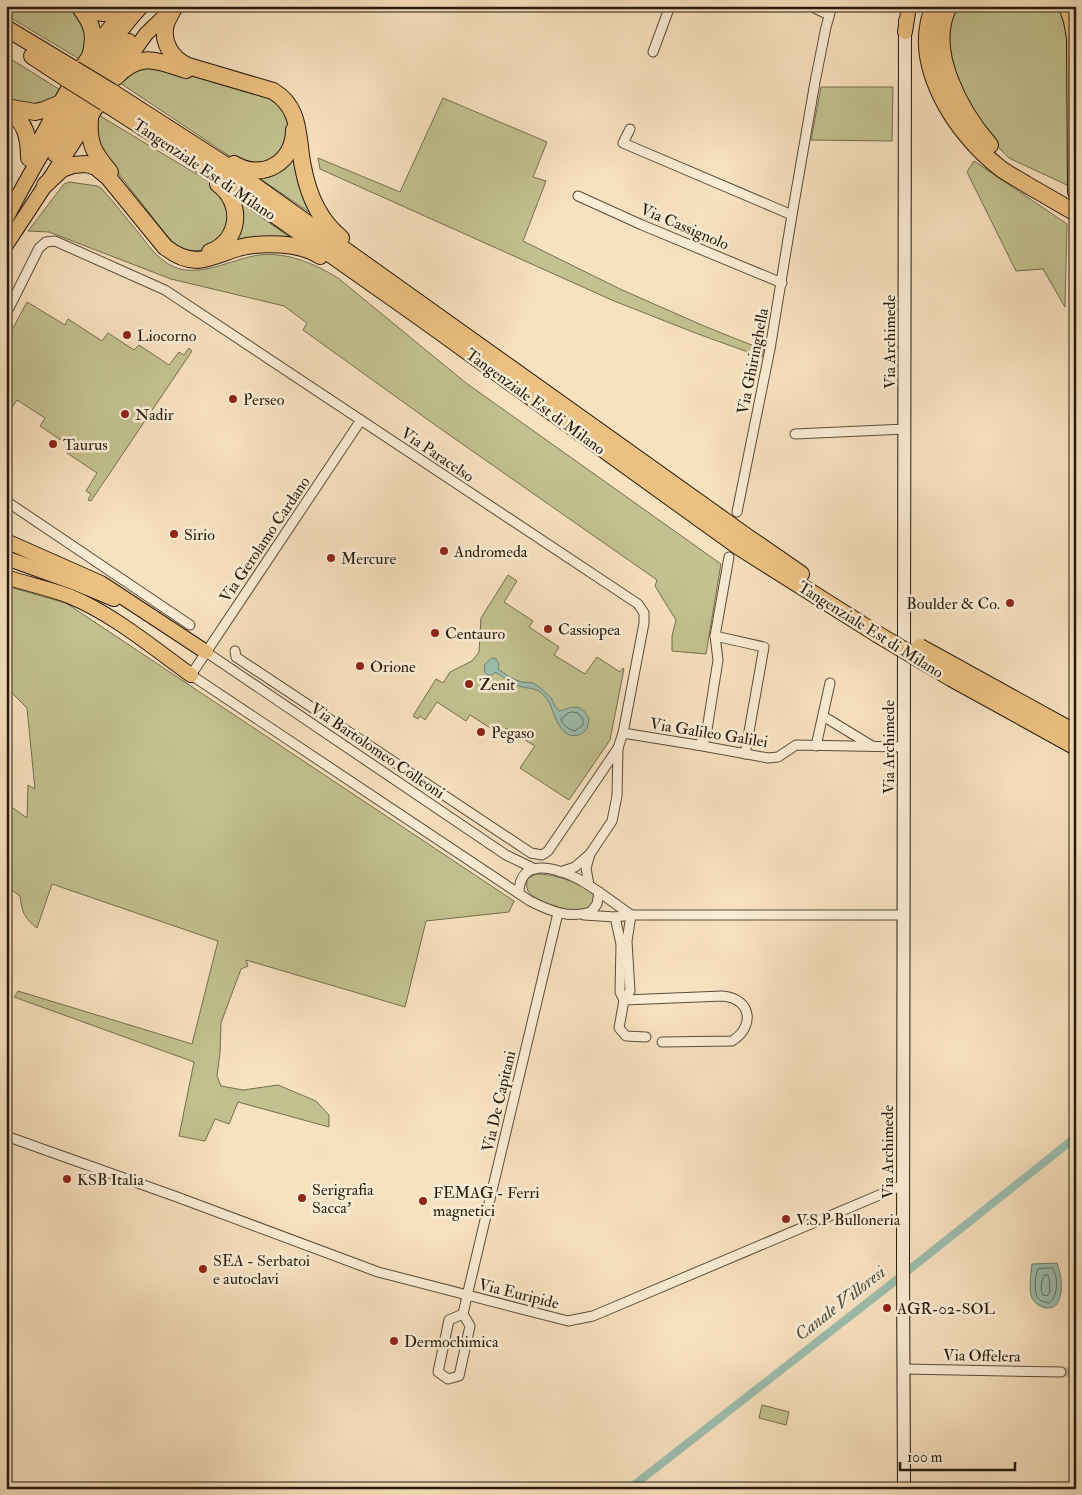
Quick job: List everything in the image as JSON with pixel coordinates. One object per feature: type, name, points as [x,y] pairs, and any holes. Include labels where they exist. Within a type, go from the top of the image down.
[{"type":"highway","points":[[80,6],[104,14],[132,7]]},
{"type":"highway","points":[[80,6],[92,28],[94,41],[92,53]]},
{"type":"highway","points":[[175,6],[165,30],[166,41],[176,58],[184,64],[266,89],[278,94],[286,101],[295,116],[307,183],[318,210],[334,232],[373,262],[384,285]]},
{"type":"highway","points":[[934,6],[927,32],[928,54],[938,88],[957,123],[978,148],[1001,169],[1072,202]]},
{"type":"highway","points":[[949,6],[942,29],[942,48],[953,89],[970,120],[990,145],[1012,165],[1072,202]]},
{"type":"highway","points":[[1067,6],[1072,22],[1075,43],[1072,202]]},
{"type":"highway","name":"Tangenziale Est di Milano","points":[[6,28],[71,74]]},
{"type":"highway","name":"Tangenziale Est di Milano","points":[[6,41],[71,74],[111,91],[227,166],[384,285]]},
{"type":"highway","points":[[111,91],[125,68],[131,64],[152,60],[265,93],[276,98],[291,117],[294,131],[292,147],[286,156],[271,168],[258,171],[240,168],[202,143],[186,140]]},
{"type":"highway","name":"Tangenziale Est di Milano","points":[[111,91],[202,166],[384,285],[812,581],[879,630],[951,678],[1076,747]]},
{"type":"highway","points":[[6,107],[35,112],[61,103]]},
{"type":"highway","points":[[6,111],[15,116],[23,125],[28,138],[29,158]]},
{"type":"highway","points":[[90,118],[90,137],[93,148],[101,162],[168,244],[182,252],[193,255],[212,252],[223,245],[232,233],[236,219],[230,195],[210,179],[202,166]]},
{"type":"highway","points":[[45,185],[65,168],[82,164],[91,165],[104,172],[162,243],[170,251],[180,256],[198,260],[253,245],[285,245],[312,251],[344,272],[384,285]]},
{"type":"highway","name":"Tangenziale Est di Milano","points":[[879,630],[956,668],[1076,733]]},
{"type":"main road","points":[[6,240],[19,215],[107,71],[137,30],[161,6]]},
{"type":"main road","points":[[6,245],[90,118],[111,91],[132,51],[146,34],[175,6]]},
{"type":"main road","points":[[905,32],[907,6]]},
{"type":"main road","points":[[6,212],[29,158],[61,103],[92,53],[132,7]]},
{"type":"main road","points":[[6,218],[68,110],[116,37],[132,7]]},
{"type":"main road","points":[[6,541],[101,582],[206,652]]},
{"type":"main road","points":[[6,558],[138,607]]},
{"type":"main road","points":[[48,574],[74,587],[105,609],[117,622]]},
{"type":"main road","points":[[6,577],[69,596],[117,622],[191,675]]},
{"type":"street","points":[[653,52],[670,6]]},
{"type":"street","points":[[810,6],[831,11]]},
{"type":"street","name":"Via Ghiringhella","points":[[738,512],[770,350],[815,82],[831,11]]},
{"type":"street","name":"Via Archimede","points":[[904,1489],[905,32]]},
{"type":"street","points":[[630,129],[623,143],[792,215]]},
{"type":"street","name":"Via Cassignolo","points":[[578,196],[642,225],[782,282]]},
{"type":"street","name":"Via Paracelso","points":[[6,314],[39,248],[46,242],[55,242],[165,290],[638,604],[644,613],[644,623],[623,733],[618,748],[548,851],[542,855]]},
{"type":"street","name":"Via Gerolamo Cardano","points":[[191,675],[361,420]]},
{"type":"street","points":[[795,434],[905,429]]},
{"type":"street","points":[[6,501],[190,625]]},
{"type":"street","points":[[697,745],[704,741],[710,716],[718,660],[715,636],[729,557]]},
{"type":"street","points":[[715,636],[764,646],[745,754]]},
{"type":"street","name":"Via Bartolomeo Colleoni","points":[[235,651],[236,657],[531,853],[542,855]]},
{"type":"street","name":"Via Bartolomeo Colleoni","points":[[206,652],[506,855],[536,869],[560,872],[572,876],[589,885],[631,915]]},
{"type":"street","points":[[191,675],[530,901],[558,913],[615,917],[631,915],[904,915]]},
{"type":"street","points":[[816,746],[830,683]]},
{"type":"street","points":[[823,716],[873,747]]},
{"type":"street","name":"Via Galileo Galilei","points":[[623,733],[768,758],[778,757],[796,745],[904,747]]},
{"type":"street","points":[[560,872],[575,867],[590,854],[612,821],[616,808],[618,748]]},
{"type":"street","points":[[589,885],[586,868],[590,854]]},
{"type":"street","points":[[519,892],[519,884],[524,875],[527,871],[536,869]]},
{"type":"street","points":[[581,915],[591,912],[597,904],[599,892]]},
{"type":"street","name":"Via De Capitani","points":[[463,1314],[558,913]]},
{"type":"street","points":[[631,915],[627,942],[630,991],[624,1000],[619,1028],[626,1036],[646,1037]]},
{"type":"street","points":[[615,917],[621,944],[620,992],[624,1000]]},
{"type":"street","points":[[624,1000],[723,996],[733,997],[741,1002],[745,1008],[746,1023],[744,1031],[732,1041],[662,1042]]},
{"type":"street","name":"Via Euripide","points":[[6,1136],[178,1197],[378,1272],[568,1321],[593,1316],[903,1185]]},
{"type":"street","points":[[463,1314],[470,1326],[460,1376],[448,1379],[438,1372],[449,1320],[463,1314]]},
{"type":"street","name":"Via Offelera","points":[[904,1369],[1061,1372]]},
{"type":"shaded area","points":[[6,6],[70,6],[83,21],[89,34],[81,60],[6,15]]},
{"type":"shaded area","points":[[953,6],[1058,6],[1070,43],[1069,186],[1009,158],[988,137],[970,111],[947,55]]},
{"type":"shaded area","points":[[6,56],[62,91],[56,97],[43,103],[29,104],[6,101]]},
{"type":"shaded area","points":[[135,67],[161,67],[268,98],[282,110],[290,125],[289,138],[286,145],[273,162],[240,163],[120,83]]},
{"type":"shaded area","points":[[821,87],[893,87],[892,141],[811,140]]},
{"type":"shaded area","points":[[443,98],[547,142],[533,177],[546,181],[523,241],[620,289],[764,350],[762,357],[614,301],[320,169],[318,158],[400,192]]},
{"type":"shaded area","points":[[97,114],[213,184],[224,194],[230,225],[207,250],[188,250],[178,246],[164,232],[105,156],[97,140]]},
{"type":"shaded area","points":[[296,152],[312,214],[259,178]]},
{"type":"shaded area","points":[[974,161],[1067,224],[1065,307],[1043,269],[1016,271],[967,172]]},
{"type":"shaded area","points":[[69,182],[101,188],[148,246],[165,262],[180,269],[203,269],[259,255],[280,255],[300,260],[338,278],[466,383],[721,564],[706,654],[672,651],[672,636],[676,620],[655,586],[657,580],[303,330],[307,323],[284,306],[171,279],[49,232],[28,231],[64,184]]},
{"type":"shaded area","points":[[241,203],[298,243],[235,245]]},
{"type":"shaded area","points":[[27,302],[65,325],[68,319],[102,341],[108,333],[134,350],[139,345],[169,365],[179,352],[184,355],[189,348],[192,351],[91,501],[88,500],[91,494],[86,491],[97,473],[67,453],[71,447],[40,426],[45,418],[17,400],[6,416],[6,341]]},
{"type":"shaded area","points":[[508,575],[517,581],[504,602],[533,621],[529,627],[559,647],[554,655],[585,674],[597,657],[620,672],[624,669],[610,740],[569,800],[520,768],[535,746],[506,728],[501,735],[470,715],[466,721],[437,702],[425,720],[420,716],[418,719],[413,716],[436,679],[443,683],[450,672],[472,661],[479,652],[481,618]]},
{"type":"shaded area","points":[[6,586],[66,603],[514,901],[509,912],[426,921],[405,1007],[246,960],[248,966],[241,969],[221,1023],[217,1076],[221,1086],[243,1090],[278,1085],[316,1101],[329,1115],[329,1127],[238,1102],[229,1124],[215,1119],[205,1141],[179,1136],[194,1062],[14,997],[18,991],[192,1044],[218,941],[52,884],[37,928],[24,914],[20,896],[6,886],[6,803],[27,818],[28,785],[35,789],[27,708],[6,687]]},
{"type":"shaded area","points":[[536,874],[566,879],[593,892],[595,898],[590,909],[582,911],[569,910],[537,899],[528,891],[527,886],[527,879]]},
{"type":"shaded area","points":[[762,1405],[789,1412],[786,1425],[759,1418]]},
{"type":"water","points":[[492,658],[496,659],[499,664],[498,669],[511,678],[538,686],[551,698],[559,711],[574,707],[583,710],[588,719],[586,730],[578,735],[572,736],[567,734],[560,726],[549,702],[540,692],[516,685],[495,672],[492,675],[487,675],[484,670],[485,664]]},
{"type":"water","points":[[1057,1263],[1061,1283],[1060,1298],[1052,1308],[1043,1307],[1032,1299],[1030,1284],[1032,1264]]},
{"type":"waterway","name":"Canale Villoresi","points":[[629,1489],[1071,1141]]},
{"type":"tunnel","points":[[1061,1372],[1076,1372]]},
{"type":"place","name":"Liocorno","points":[[127,335]]},
{"type":"place","name":"Perseo","points":[[233,399]]},
{"type":"place","name":"Nadir","points":[[125,414]]},
{"type":"place","name":"Taurus","points":[[53,444]]},
{"type":"place","name":"Sirio","points":[[174,534]]},
{"type":"place","name":"Andromeda","points":[[444,551]]},
{"type":"place","name":"Mercure","points":[[331,558]]},
{"type":"place","name":"Boulder & Co.","points":[[1010,603]]},
{"type":"place","name":"Cassiopea","points":[[548,629]]},
{"type":"place","name":"Centauro","points":[[435,633]]},
{"type":"place","name":"Orione","points":[[360,666]]},
{"type":"place","name":"Zenit","points":[[469,684]]},
{"type":"place","name":"Pegaso","points":[[481,732]]},
{"type":"place","name":"KSB Italia","points":[[67,1179]]},
{"type":"place","name":"Serigrafia Sacca'","points":[[302,1198]]},
{"type":"place","name":"FEMAG - Ferri magnetici","points":[[423,1201]]},
{"type":"place","name":"V.S.P Bulloneria","points":[[786,1219]]},
{"type":"place","name":"SEA - Serbatoi e autoclavi","points":[[203,1269]]},
{"type":"place","name":"AGR-02-SOL","points":[[887,1308]]},
{"type":"place","name":"Dermochimica","points":[[394,1341]]}]
